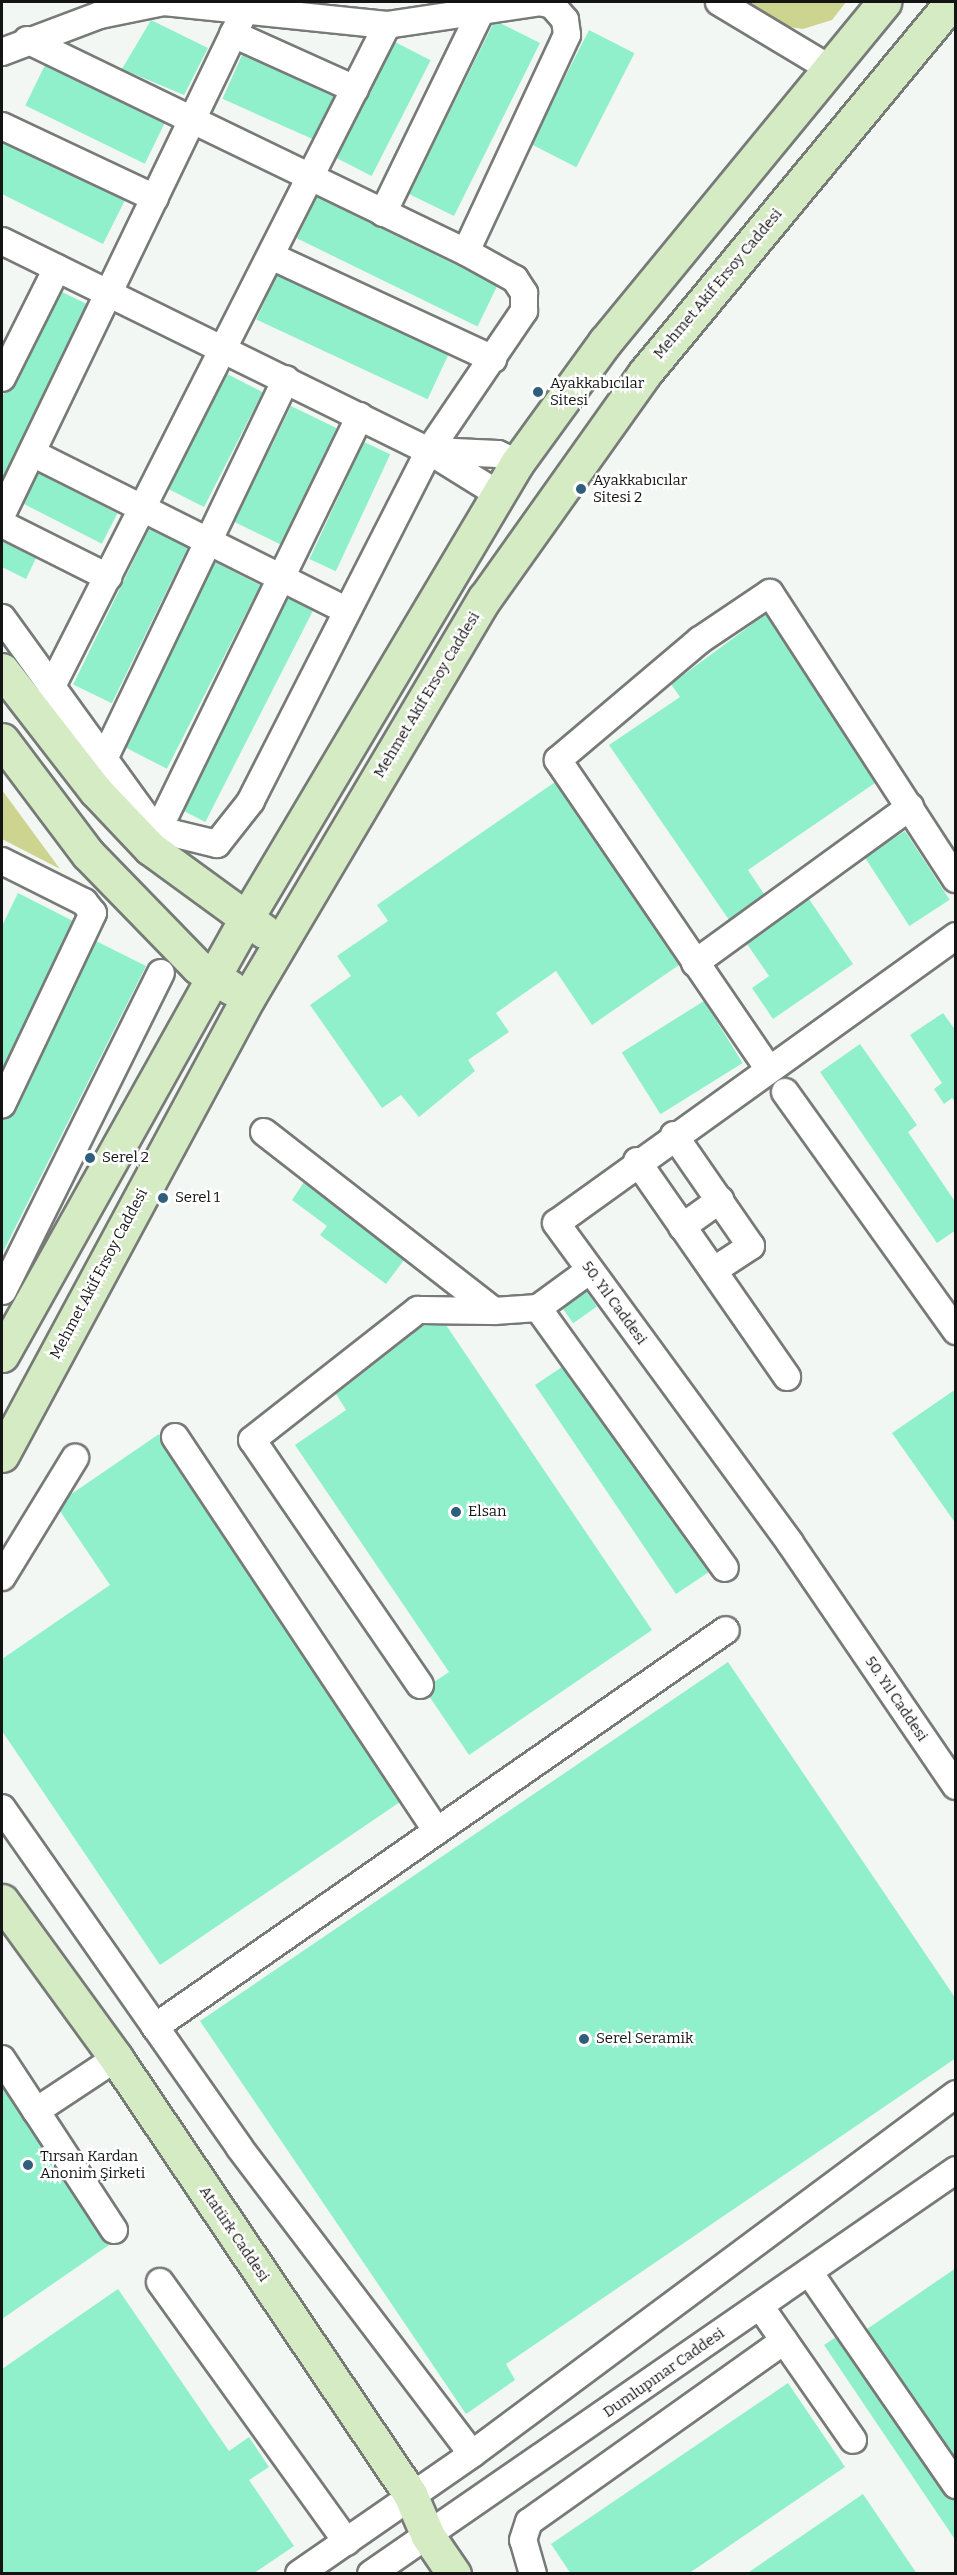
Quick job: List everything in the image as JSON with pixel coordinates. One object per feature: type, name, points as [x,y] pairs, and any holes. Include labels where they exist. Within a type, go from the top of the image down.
[{"type":"main road","points":[[2,1355],[11,1295],[213,977],[517,463],[605,342],[832,70],[884,2]]},
{"type":"main road","name":"Mehmet Akif Ersoy Caddesi","points":[[2,1455],[248,999],[282,947],[423,696],[566,479],[644,374],[950,16]]},
{"type":"main road","points":[[2,670],[96,791],[150,848],[247,917],[282,947]]},
{"type":"main road","points":[[2,740],[88,854],[213,977],[248,999]]},
{"type":"main road","name":"Atatürk Caddesi","points":[[2,1901],[116,2058],[410,2494],[428,2536],[454,2574]]},
{"type":"street","points":[[2,52],[27,40],[100,15],[164,2],[387,25],[526,3],[552,6],[565,20],[567,35],[466,252]]},
{"type":"street","points":[[719,2],[832,70]]},
{"type":"street","points":[[2,514],[245,10]]},
{"type":"street","points":[[383,213],[481,11]]},
{"type":"street","points":[[51,688],[225,349],[387,25]]},
{"type":"street","points":[[234,34],[355,89]]},
{"type":"street","points":[[2,618],[147,818],[160,826],[207,844],[224,837],[251,801],[429,451],[524,311],[524,293],[515,279],[466,252],[309,179],[27,40]]},
{"type":"street","points":[[2,126],[155,198]]},
{"type":"street","points":[[2,241],[429,451],[498,494]]},
{"type":"street","points":[[271,256],[493,359]]},
{"type":"street","points":[[2,378],[57,268]]},
{"type":"street","points":[[104,759],[285,379]]},
{"type":"street","points":[[160,826],[360,416]]},
{"type":"street","points":[[429,451],[498,454],[517,463]]},
{"type":"street","points":[[32,453],[346,611]]},
{"type":"street","points":[[2,524],[108,577]]},
{"type":"street","points":[[768,1068],[558,760],[700,640],[770,593],[956,879]]},
{"type":"street","points":[[695,963],[910,807]]},
{"type":"street","points":[[2,1105],[93,913],[84,902],[4,868]]},
{"type":"street","name":"50. Yıl Caddesi","points":[[956,936],[637,1161],[556,1223],[789,1543],[956,1786]]},
{"type":"street","points":[[11,1295],[161,973]]},
{"type":"street","points":[[785,1092],[956,1331]]},
{"type":"street","points":[[264,1132],[494,1311]]},
{"type":"street","points":[[674,1135],[751,1246],[714,1271]]},
{"type":"street","points":[[637,1161],[787,1377]]},
{"type":"street","points":[[682,1227],[720,1200]]},
{"type":"street","points":[[420,1685],[252,1440],[418,1310],[494,1311],[538,1308],[590,1270]]},
{"type":"street","points":[[538,1308],[725,1568]]},
{"type":"street","points":[[175,1437],[437,1831]]},
{"type":"street","points":[[2,1577],[75,1458]]},
{"type":"street","points":[[155,2027],[726,1630]]},
{"type":"street","points":[[2,1808],[155,2027],[472,2454]]},
{"type":"street","points":[[36,2111],[116,2058]]},
{"type":"street","points":[[2,2059],[114,2230]]},
{"type":"street","points":[[299,2574],[347,2542],[410,2494],[472,2454],[956,2094]]},
{"type":"street","name":"Dumlupınar Caddesi","points":[[371,2574],[956,2170]]},
{"type":"street","points":[[809,2272],[956,2485]]},
{"type":"street","points":[[160,2282],[347,2542]]},
{"type":"street","points":[[760,2306],[853,2440]]},
{"type":"street","points":[[532,2574],[523,2540],[529,2522],[784,2341]]},
{"type":"green space","points":[[748,2],[846,2],[832,20],[803,29],[789,27]]},
{"type":"green space","points":[[2,790],[60,869],[2,839]]},
{"type":"building","points":[[151,20],[208,48],[184,95],[122,69]]},
{"type":"building","points":[[500,23],[540,43],[454,216],[409,194],[493,24]]},
{"type":"building","points":[[589,30],[634,53],[576,167],[531,144]]},
{"type":"building","points":[[395,42],[431,60],[372,176],[336,158]]},
{"type":"building","points":[[242,55],[334,96],[315,140],[222,99]]},
{"type":"building","points":[[45,65],[165,123],[145,164],[25,105]]},
{"type":"building","points":[[2,142],[125,200],[103,244],[2,194]]},
{"type":"building","points":[[317,197],[498,285],[477,326],[297,238]]},
{"type":"building","points":[[277,275],[448,355],[428,399],[256,319]]},
{"type":"building","points":[[62,292],[87,304],[2,480],[2,395],[15,385]]},
{"type":"building","points":[[227,374],[263,392],[204,507],[168,489]]},
{"type":"building","points":[[291,406],[337,428],[280,544],[234,522]]},
{"type":"building","points":[[364,442],[390,454],[336,571],[309,559]]},
{"type":"building","points":[[38,473],[117,513],[102,544],[23,503]]},
{"type":"building","points":[[149,529],[188,548],[112,703],[73,684]]},
{"type":"building","points":[[2,541],[36,558],[26,579],[2,567]]},
{"type":"building","points":[[215,562],[260,585],[167,769],[121,746]]},
{"type":"building","points":[[288,598],[313,611],[205,822],[180,809]]},
{"type":"building","points":[[766,614],[875,783],[748,870],[764,894],[729,920],[609,745],[680,697],[671,684]]},
{"type":"building","points":[[555,782],[679,965],[592,1025],[556,971],[496,1013],[509,1032],[468,1060],[475,1071],[419,1117],[401,1095],[382,1108],[310,1005],[351,976],[337,956],[388,921],[377,905]]},
{"type":"building","points":[[905,831],[950,900],[909,926],[865,857]]},
{"type":"building","points":[[18,893],[73,921],[2,1071],[2,926]]},
{"type":"building","points":[[809,899],[853,964],[773,1019],[752,988],[769,976],[747,944]]},
{"type":"building","points":[[96,941],[146,966],[2,1254],[2,1120],[16,1111]]},
{"type":"building","points":[[704,1001],[743,1063],[660,1114],[622,1052]]},
{"type":"building","points":[[943,1013],[956,1031],[956,1103],[952,1098],[944,1104],[934,1089],[942,1083],[910,1035]]},
{"type":"building","points":[[860,1044],[917,1125],[908,1132],[956,1203],[956,1230],[937,1243],[820,1072]]},
{"type":"building","points":[[304,1182],[404,1260],[386,1284],[320,1235],[327,1226],[292,1200]]},
{"type":"building","points":[[586,1291],[597,1307],[573,1323],[562,1308]]},
{"type":"building","name":"Elsan","points":[[424,1325],[446,1325],[652,1630],[469,1755],[429,1696],[434,1682],[449,1672],[295,1445],[346,1410],[336,1394]]},
{"type":"building","points":[[562,1367],[709,1572],[676,1594],[535,1385]]},
{"type":"building","points":[[956,1389],[956,1524],[892,1433]]},
{"type":"building","points":[[159,1434],[400,1802],[160,1965],[2,1731],[2,1659],[110,1585],[60,1511],[70,1495]]},
{"type":"building","name":"Serel Seramik","points":[[728,1662],[956,1999],[956,2058],[506,2364],[515,2380],[466,2414],[200,2021]]},
{"type":"building","name":"Tırsan Kardan Anonim Şirketi","points":[[2,2086],[109,2245],[2,2319]]},
{"type":"building","points":[[956,2268],[956,2458],[867,2329]]},
{"type":"building","points":[[118,2289],[229,2451],[249,2437],[269,2467],[249,2480],[294,2546],[253,2574],[2,2574],[2,2369]]},
{"type":"building","points":[[836,2337],[944,2494],[956,2500],[956,2541],[824,2345]]},
{"type":"building","points":[[788,2383],[845,2467],[688,2574],[571,2574],[551,2544]]},
{"type":"building","points":[[863,2494],[917,2574],[746,2574]]},
{"type":"place","name":"Ayakkabıcılar Sitesi","points":[[538,392]]},
{"type":"place","name":"Ayakkabıcılar Sitesi 2","points":[[581,489]]},
{"type":"place","name":"Serel 2","points":[[90,1158]]},
{"type":"place","name":"Serel 1","points":[[163,1198]]},
{"type":"place","name":"Elsan","points":[[456,1512]]},
{"type":"place","name":"Serel Seramik","points":[[584,2039]]},
{"type":"place","name":"Tırsan Kardan Anonim Şirketi","points":[[28,2165]]}]
